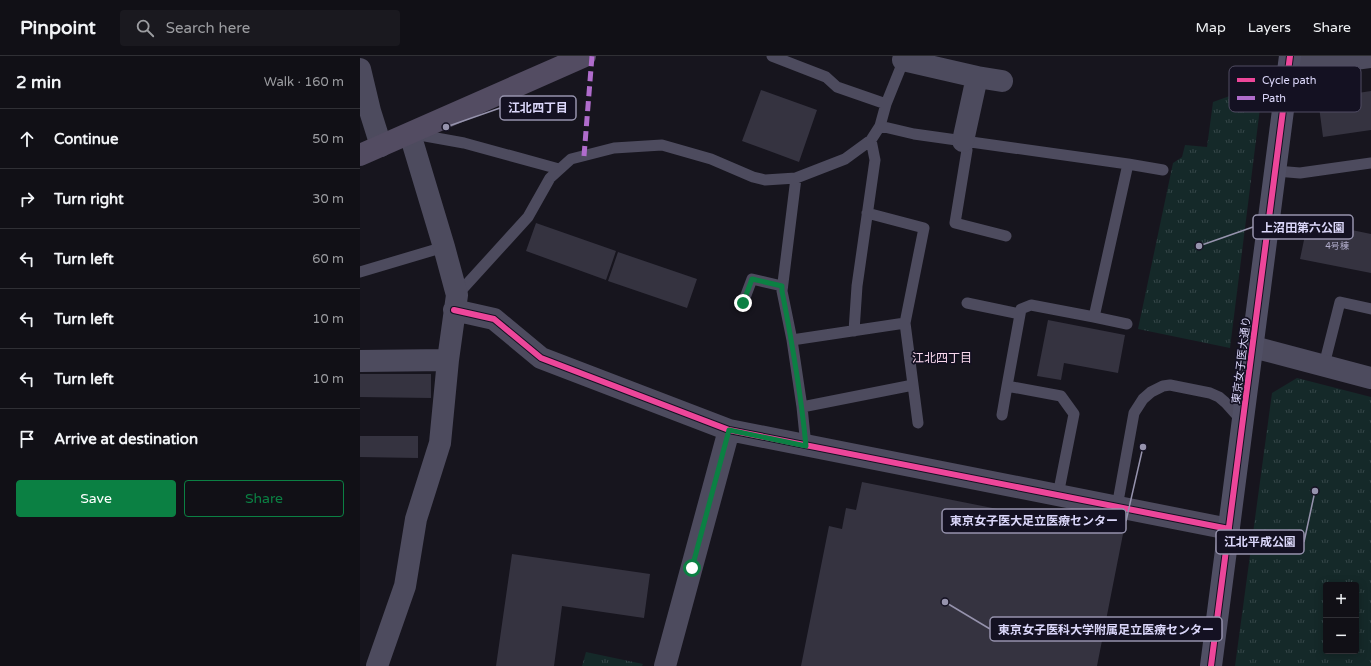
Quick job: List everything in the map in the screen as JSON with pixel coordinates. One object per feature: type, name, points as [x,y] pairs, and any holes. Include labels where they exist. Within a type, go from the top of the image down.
[{"type":"main road","points":[[360,155],[585,56]]},
{"type":"street","points":[[1290,61],[1310,65],[1371,57]]},
{"type":"street","points":[[904,58],[977,77],[1002,81]]},
{"type":"street","points":[[360,69],[370,112],[381,146]]},
{"type":"street","points":[[963,141],[977,77]]},
{"type":"street","name":"東京女子医大通り","points":[[1211,666],[1284,112]]},
{"type":"street","points":[[377,666],[405,586],[416,519],[440,443],[455,303],[444,247],[410,134]]},
{"type":"street","points":[[455,303],[494,318],[541,358],[729,430],[1229,529]]},
{"type":"street","points":[[1253,347],[1371,378]]},
{"type":"street","points":[[360,361],[448,360]]},
{"type":"street","points":[[665,666],[729,430]]},
{"type":"lane","points":[[772,56],[826,77],[837,87],[886,104]]},
{"type":"lane","points":[[455,303],[528,217],[550,178],[571,159],[614,148],[662,145],[711,159],[753,177],[765,180],[796,178],[845,158],[871,140],[880,126],[886,104],[904,58]]},
{"type":"lane","points":[[880,126],[914,134],[1163,170]]},
{"type":"lane","points":[[410,134],[464,143],[559,169]]},
{"type":"lane","points":[[854,331],[856,286],[875,160],[871,140]]},
{"type":"lane","points":[[963,141],[967,150],[954,223],[1006,236]]},
{"type":"lane","points":[[1276,171],[1300,173],[1371,163]]},
{"type":"lane","points":[[1094,317],[1128,164]]},
{"type":"lane","points":[[796,178],[782,291],[792,340],[806,446]]},
{"type":"lane","points":[[867,213],[924,228],[905,324],[918,423]]},
{"type":"lane","points":[[360,272],[444,247]]},
{"type":"lane","points":[[743,303],[752,279],[782,286]]},
{"type":"lane","points":[[1324,365],[1340,302],[1371,309]]},
{"type":"lane","points":[[967,303],[1020,314]]},
{"type":"lane","points":[[1002,414],[1021,309],[1031,305],[1127,324]]},
{"type":"lane","points":[[792,340],[905,324]]},
{"type":"lane","points":[[802,407],[913,385]]},
{"type":"lane","points":[[1117,507],[1134,413],[1142,399],[1152,392],[1163,386],[1170,385],[1210,393],[1219,397],[1226,403],[1244,423]]},
{"type":"lane","points":[[1007,386],[1061,396],[1074,414],[1058,495]]},
{"type":"green space","points":[[1229,96],[1229,112],[1260,112],[1230,348],[1138,329],[1173,163],[1182,157],[1185,145],[1207,147],[1213,102]]},
{"type":"green space","points":[[1297,378],[1371,397],[1371,666],[1235,666],[1272,393]]},
{"type":"green space","points":[[586,652],[643,664],[642,666],[582,666]]},
{"type":"building","points":[[761,90],[817,110],[799,162],[742,141]]},
{"type":"building","points":[[1371,91],[1371,130],[1323,137],[1320,112],[1361,112],[1361,93]]},
{"type":"building","points":[[1308,221],[1371,234],[1371,273],[1300,259]]},
{"type":"building","points":[[536,223],[616,251],[606,280],[526,251]]},
{"type":"building","points":[[618,252],[697,279],[687,308],[608,281]]},
{"type":"building","points":[[1048,320],[1125,335],[1118,373],[1064,363],[1061,380],[1037,376]]},
{"type":"building","points":[[360,374],[431,374],[431,398],[360,397]]},
{"type":"building","points":[[360,436],[418,436],[418,458],[360,457]]},
{"type":"building","points":[[862,482],[1123,534],[1097,666],[801,666],[829,526],[842,529],[846,508],[856,510]]},
{"type":"building","points":[[512,554],[650,574],[644,618],[562,606],[554,666],[496,666]]},
{"type":"marked path","points":[[584,156],[592,56]]},
{"type":"cycle path","points":[[1289,66],[1290,56]]},
{"type":"cycle path","points":[[1211,666],[1283,112]]},
{"type":"cycle path","points":[[454,310],[494,319],[541,358],[729,430],[1229,529]]},
{"type":"place","name":"江北四丁目","points":[[446,127]]},
{"type":"place","name":"上沼田第六公園","points":[[1199,246]]},
{"type":"place","name":"東京女子医大足立医療センター","points":[[1143,447]]},
{"type":"place","name":"江北平成公園","points":[[1315,491]]},
{"type":"place","name":"東京女子医科大学附属足立医療センター","points":[[945,602]]},
{"type":"district","name":"江北四丁目","points":[[942,358]]},
{"type":"route","points":[[692,568],[729,430],[806,446],[792,340],[782,286],[752,279],[743,303]]}]
